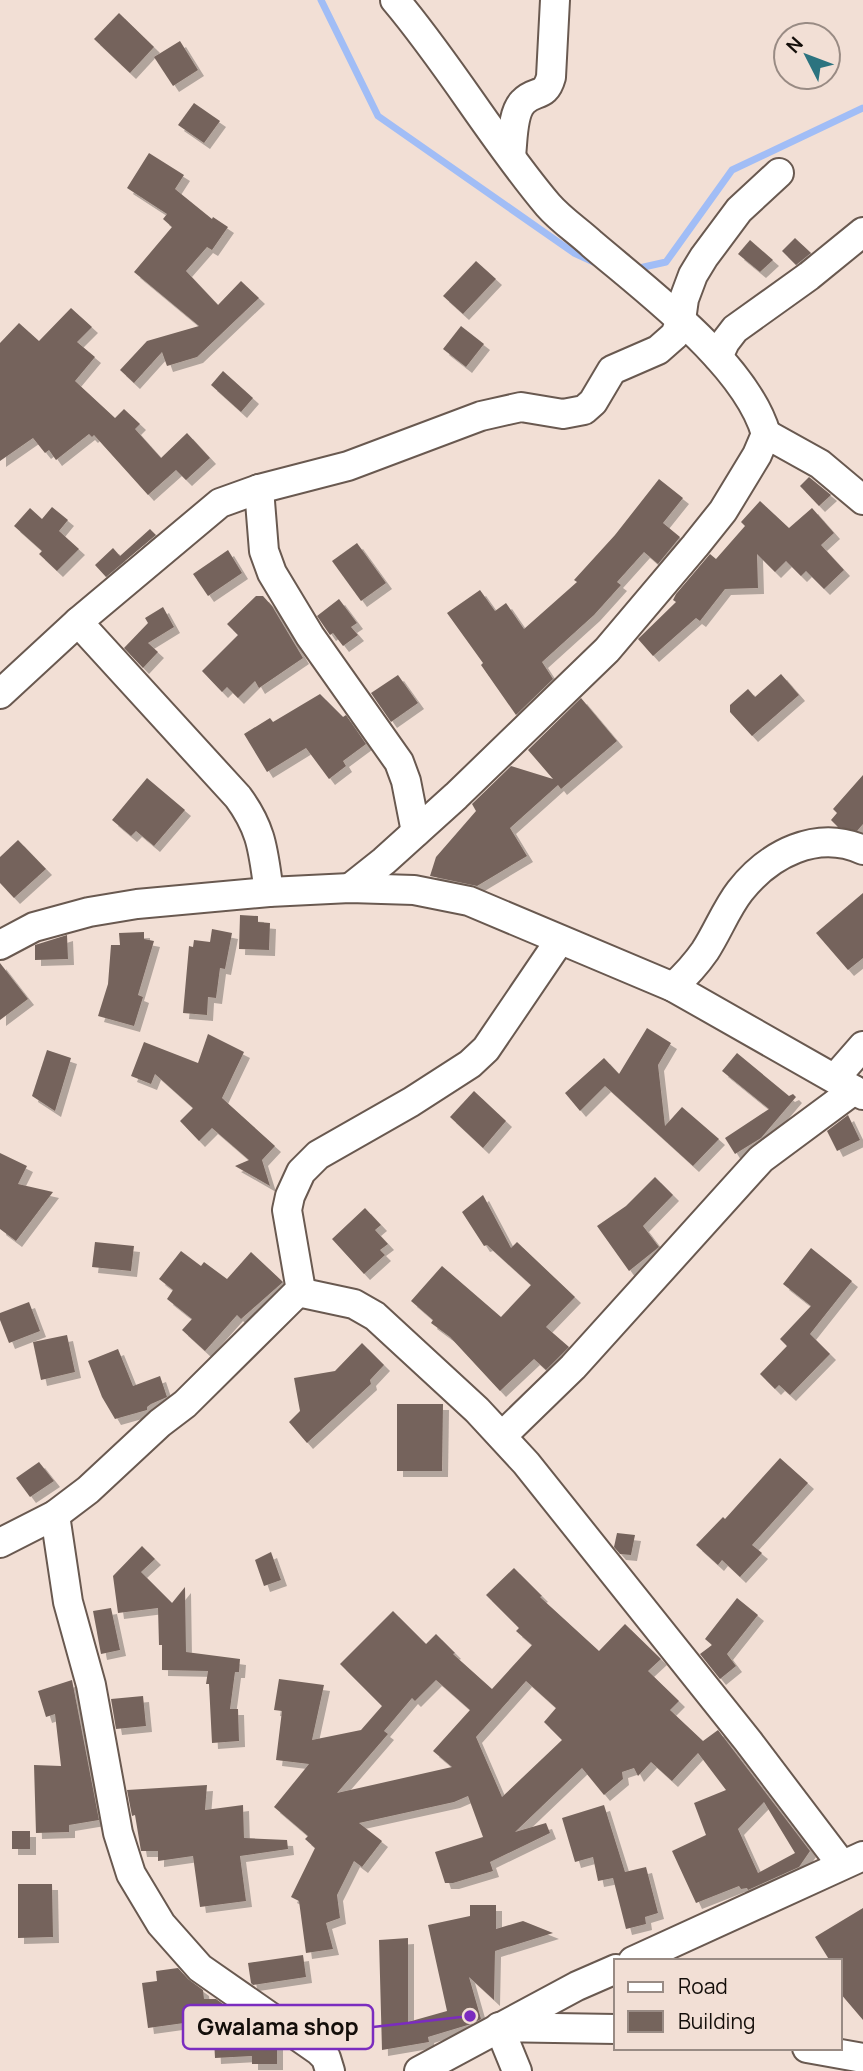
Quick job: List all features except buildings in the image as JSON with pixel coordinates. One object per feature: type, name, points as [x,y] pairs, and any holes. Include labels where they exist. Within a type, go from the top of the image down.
[{"type":"street","points":[[350,888],[416,832],[607,650],[723,511],[766,435],[762,418],[750,398],[718,357],[681,320],[550,207],[395,0]]},
{"type":"street","points":[[511,156],[517,113],[522,103],[543,92],[551,77],[555,0]]},
{"type":"street","points":[[0,694],[78,622],[220,503],[259,489],[348,466],[481,416],[521,407],[563,414],[584,410],[593,402],[612,370],[668,344],[681,320],[684,299],[693,275],[704,257],[739,210],[779,173]]},
{"type":"street","points":[[718,357],[724,342],[735,330],[809,276],[863,232]]},
{"type":"street","points":[[766,435],[820,464],[863,500]]},
{"type":"street","points":[[259,489],[266,559],[310,636],[399,762],[406,781],[416,832]]},
{"type":"street","points":[[78,622],[238,797],[253,817],[261,837],[269,892]]},
{"type":"street","points":[[673,987],[704,953],[741,890],[779,855],[791,849],[824,842],[863,850]]},
{"type":"street","points":[[0,945],[34,927],[89,912],[137,904],[269,892],[350,888],[414,890],[470,901],[673,987],[851,1088]]},
{"type":"street","points":[[0,1543],[55,1515],[88,1490],[160,1423],[185,1404],[298,1292],[300,1285],[288,1210],[290,1196],[301,1172],[318,1156],[470,1064],[486,1049],[560,940]]},
{"type":"street","points":[[502,1436],[573,1367],[761,1159],[851,1088],[863,1046]]},
{"type":"street","points":[[298,1292],[354,1304],[375,1316],[502,1436],[748,1741],[853,1860],[637,1959]]},
{"type":"street","points":[[55,1515],[64,1582],[91,1685],[118,1833],[131,1874],[161,1924],[200,1968],[319,2051],[326,2058],[330,2071]]},
{"type":"street","points":[[419,2071],[499,2027],[614,1970]]},
{"type":"street","points":[[499,2027],[614,2029]]},
{"type":"street","points":[[499,2027],[517,2071]]},
{"type":"street","points":[[818,2050],[863,2058]]},
{"type":"waterway","points":[[321,0],[378,116],[574,253],[598,264]]},
{"type":"waterway","points":[[635,269],[666,262],[732,170],[863,108]]},
{"type":"place","name":"Gwalama shop","points":[[470,2016]]}]
